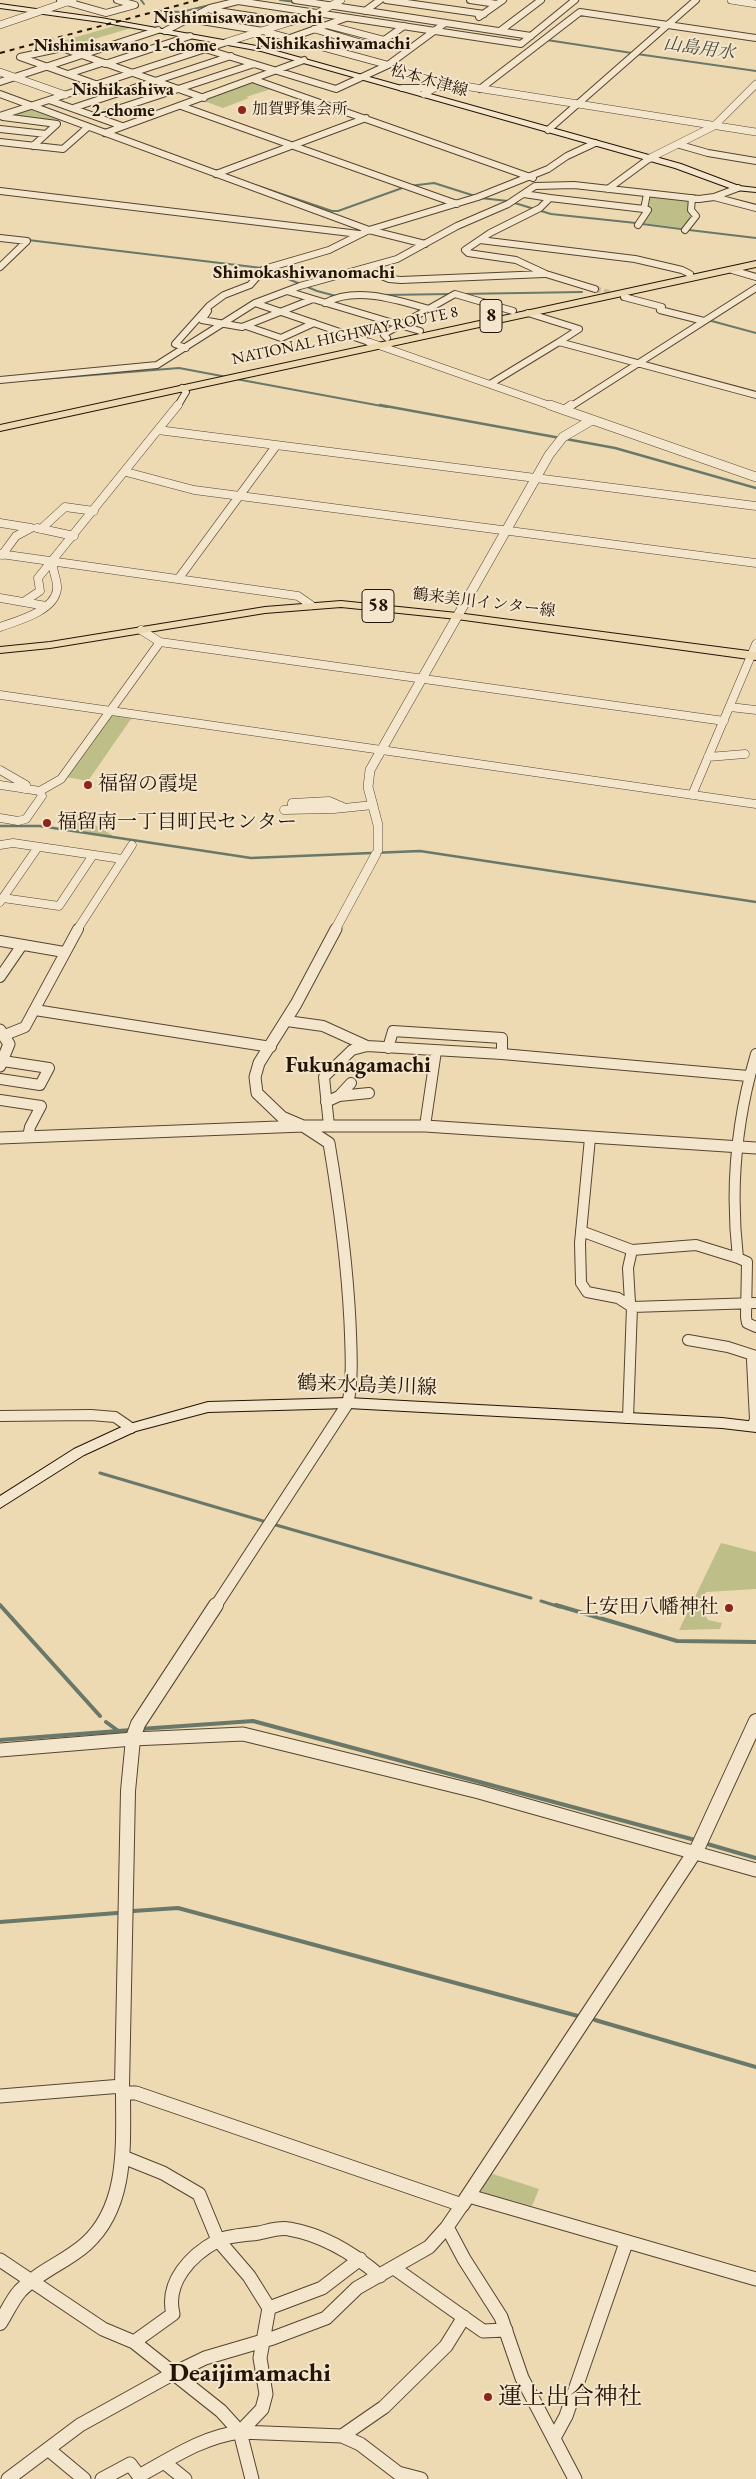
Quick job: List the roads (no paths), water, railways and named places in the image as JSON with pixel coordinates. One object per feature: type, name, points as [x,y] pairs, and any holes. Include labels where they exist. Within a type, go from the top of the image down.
[{"type":"highway","name":"NATIONAL HIGHWAY ROUTE 8","points":[[0,428],[217,381],[420,331],[756,260]]},
{"type":"highway","name":"NATIONAL HIGHWAY ROUTE 8","points":[[0,422],[378,342],[528,314],[756,264]]},
{"type":"main road","name":"松本木津線","points":[[0,6],[227,42],[304,60],[402,88],[428,91],[548,130],[650,158],[738,188],[756,190]]},
{"type":"main road","name":"鶴来美川インター線","points":[[0,650],[50,645],[265,610],[311,605],[376,606],[754,656]]},
{"type":"main road","name":"鶴来水島美川線","points":[[0,1503],[79,1452],[132,1428],[208,1407],[348,1403],[754,1426]]},
{"type":"street","points":[[60,0],[70,1],[106,13],[135,5],[117,0]]},
{"type":"street","points":[[295,0],[531,36]]},
{"type":"street","points":[[0,117],[318,13],[341,0]]},
{"type":"street","points":[[365,11],[380,0]]},
{"type":"street","points":[[386,0],[484,14]]},
{"type":"street","points":[[470,0],[500,2]]},
{"type":"street","points":[[500,31],[541,0]]},
{"type":"street","points":[[564,0],[575,1]]},
{"type":"street","points":[[548,130],[696,0]]},
{"type":"street","points":[[731,0],[756,4]]},
{"type":"street","points":[[0,24],[70,1]]},
{"type":"street","points":[[0,82],[161,31],[208,9],[238,1],[521,44],[575,1]]},
{"type":"street","points":[[468,26],[500,2]]},
{"type":"street","points":[[208,9],[290,22]]},
{"type":"street","points":[[480,88],[580,12],[756,38]]},
{"type":"street","points":[[290,38],[349,17]]},
{"type":"street","points":[[189,19],[263,31],[388,65]]},
{"type":"street","points":[[205,49],[336,89],[388,65],[445,23]]},
{"type":"street","points":[[327,25],[384,40]]},
{"type":"street","points":[[361,58],[404,26]]},
{"type":"street","points":[[314,29],[375,47]]},
{"type":"street","points":[[68,74],[190,36]]},
{"type":"street","points":[[98,84],[20,57],[62,48],[204,98]]},
{"type":"street","points":[[73,108],[230,56]]},
{"type":"street","points":[[105,132],[255,80],[304,60]]},
{"type":"street","points":[[96,116],[254,64]]},
{"type":"street","points":[[0,72],[65,95]]},
{"type":"street","points":[[255,80],[530,176],[546,184]]},
{"type":"street","points":[[305,85],[314,82]]},
{"type":"street","points":[[608,189],[650,158],[680,145],[714,126],[756,84]]},
{"type":"street","points":[[428,91],[451,86],[480,88],[756,132]]},
{"type":"street","points":[[287,91],[296,88]]},
{"type":"street","points":[[1,95],[369,230],[425,244]]},
{"type":"street","points":[[49,100],[122,126]]},
{"type":"street","points":[[181,106],[457,204]]},
{"type":"street","points":[[0,117],[57,124],[33,146]]},
{"type":"street","points":[[216,174],[366,118]]},
{"type":"street","points":[[0,142],[63,149],[88,127]]},
{"type":"street","points":[[0,129],[46,134]]},
{"type":"street","points":[[186,348],[175,344],[215,302],[224,295],[250,285],[267,268],[328,250],[369,230],[457,204],[530,176],[595,143]]},
{"type":"street","points":[[680,145],[708,153],[756,161]]},
{"type":"street","points":[[3,379],[152,366],[186,348],[255,303],[302,286],[397,259],[457,226],[511,202],[535,186],[546,184],[692,198],[714,197],[756,208]]},
{"type":"street","points":[[714,197],[738,188]]},
{"type":"street","points":[[0,191],[359,234]]},
{"type":"street","points":[[616,206],[627,192]]},
{"type":"street","points":[[524,194],[648,210],[638,225]]},
{"type":"street","points":[[644,209],[647,194]]},
{"type":"street","points":[[550,198],[538,210],[480,240],[466,250],[468,253],[516,260],[546,274],[595,289]]},
{"type":"street","points":[[685,230],[696,216],[691,210],[692,198]]},
{"type":"street","points":[[0,238],[27,242],[0,267]]},
{"type":"street","points":[[480,240],[635,259],[682,270],[690,274]]},
{"type":"street","points":[[364,269],[389,279],[401,280],[546,274]]},
{"type":"street","points":[[732,270],[756,277]]},
{"type":"street","points":[[564,410],[756,288]]},
{"type":"street","points":[[287,291],[420,331]]},
{"type":"street","points":[[220,293],[202,320],[224,322],[242,327],[313,300]]},
{"type":"street","points":[[378,342],[386,333],[455,294],[513,311]]},
{"type":"street","points":[[325,303],[336,297],[383,296],[429,309]]},
{"type":"street","points":[[624,297],[706,320]]},
{"type":"street","points":[[255,303],[378,342],[490,384],[756,477]]},
{"type":"street","points":[[490,384],[579,329],[528,314]]},
{"type":"street","points":[[246,326],[281,338],[314,323]]},
{"type":"street","points":[[560,342],[756,394]]},
{"type":"street","points":[[26,601],[40,590],[38,578],[53,562],[182,401],[186,392],[182,388]]},
{"type":"street","points":[[0,2323],[20,2290],[88,2243],[103,2224],[120,2180],[123,2157],[122,2089],[128,1792],[135,1733],[348,1403],[352,1383],[349,1303],[339,1201],[329,1143],[303,1126],[282,1117],[258,1094],[255,1078],[260,1063],[287,1020],[377,852],[378,825],[368,786],[370,770],[384,749],[536,478],[561,439],[592,420]]},
{"type":"street","points":[[158,430],[756,506]]},
{"type":"street","points":[[179,578],[276,446]]},
{"type":"street","points":[[126,472],[174,487],[756,563]]},
{"type":"street","points":[[41,529],[66,507],[94,511]]},
{"type":"street","points":[[0,523],[74,536]]},
{"type":"street","points":[[1,555],[16,536],[31,528]]},
{"type":"street","points":[[1,555],[179,578],[298,596],[311,605]]},
{"type":"street","points":[[0,627],[46,606],[55,598],[58,588],[51,571],[53,562]]},
{"type":"street","points":[[0,598],[46,606]]},
{"type":"street","points":[[141,630],[160,642],[724,721]]},
{"type":"street","points":[[0,785],[40,792],[61,779],[160,642]]},
{"type":"street","points":[[692,795],[754,656],[756,644]]},
{"type":"street","points":[[0,695],[756,804]]},
{"type":"street","points":[[730,707],[756,710]]},
{"type":"street","points":[[708,757],[745,754]]},
{"type":"street","points":[[0,770],[26,785],[25,789]]},
{"type":"street","points":[[0,818],[18,821],[26,819],[42,796],[40,792]]},
{"type":"street","points":[[287,810],[373,805]]},
{"type":"street","points":[[0,845],[13,843],[122,859]]},
{"type":"street","points":[[0,1080],[40,1085],[49,1068],[2,1063],[9,1044],[3,1033],[25,1027],[64,952],[132,845]]},
{"type":"street","points":[[38,847],[2,900],[59,906],[93,855]]},
{"type":"street","points":[[0,941],[64,952]]},
{"type":"street","points":[[0,977],[22,945]]},
{"type":"street","points":[[35,1010],[271,1047]]},
{"type":"street","points":[[287,1020],[323,1026],[368,1046],[502,1054],[748,1076]]},
{"type":"street","points":[[388,1048],[393,1031],[502,1038],[502,1054]]},
{"type":"street","points":[[329,1126],[324,1077],[352,1050],[368,1046]]},
{"type":"street","points":[[424,1126],[436,1051]]},
{"type":"street","points":[[756,1054],[748,1076],[741,1110],[737,1146],[734,1230],[747,1261],[751,1304],[744,1313],[747,1323],[756,1327]]},
{"type":"street","points":[[339,1096],[351,1083]]},
{"type":"street","points":[[326,1102],[339,1096],[370,1093]]},
{"type":"street","points":[[0,1100],[41,1106],[30,1127],[28,1137]]},
{"type":"street","points":[[0,1138],[303,1126],[424,1126],[756,1148]]},
{"type":"street","points":[[590,1138],[581,1231],[581,1282],[587,1292],[631,1305],[751,1304]]},
{"type":"street","points":[[581,1231],[632,1250],[696,1245],[747,1261]]},
{"type":"street","points":[[628,1418],[631,1305],[628,1268],[632,1250]]},
{"type":"street","points":[[688,1340],[728,1347],[756,1356],[752,1360],[754,1426]]},
{"type":"street","points":[[0,1416],[91,1415],[115,1417],[132,1428]]},
{"type":"street","points":[[8,2479],[80,2425],[205,2358],[263,2341],[326,2318],[357,2288],[429,2247],[447,2227],[698,1847],[756,1721]]},
{"type":"street","points":[[0,1750],[135,1733],[226,1734],[259,1737],[698,1847],[756,1870]]},
{"type":"street","points":[[0,2096],[122,2089],[465,2200],[756,2279]]},
{"type":"street","points":[[123,2157],[164,2173],[199,2194],[218,2240],[249,2276],[269,2308],[260,2358],[266,2394],[262,2409],[240,2432]]},
{"type":"street","points":[[447,2227],[464,2259],[501,2317],[522,2378],[575,2479]]},
{"type":"street","points":[[134,2342],[173,2314],[171,2306],[175,2284],[184,2265],[218,2240],[286,2228],[329,2241],[360,2259],[380,2276]]},
{"type":"street","points":[[554,2438],[566,2416],[626,2243]]},
{"type":"street","points":[[269,2308],[322,2288],[360,2259]]},
{"type":"street","points":[[0,2260],[103,2329],[134,2342],[221,2411],[240,2432],[252,2479]]},
{"type":"street","points":[[394,2268],[483,2331],[506,2330]]},
{"type":"street","points":[[342,2436],[384,2407],[398,2394],[446,2346],[464,2317]]},
{"type":"street","points":[[102,2479],[130,2464],[139,2476],[211,2438],[226,2432],[240,2432],[349,2437],[395,2474],[421,2479]]},
{"type":"street","points":[[48,2448],[84,2479]]},
{"type":"street","points":[[165,2463],[185,2479]]},
{"type":"waterway","name":"山島用水","points":[[141,0],[144,4]]},
{"type":"waterway","name":"山島用水","points":[[280,0],[296,2]]},
{"type":"waterway","name":"山島用水","points":[[160,11],[181,12],[210,5]]},
{"type":"waterway","name":"山島用水","points":[[547,40],[632,53]]},
{"type":"waterway","name":"山島用水","points":[[637,54],[756,71]]},
{"type":"waterway","points":[[409,186],[434,183],[475,196]]},
{"type":"waterway","points":[[255,185],[332,211],[338,211],[405,187]]},
{"type":"waterway","points":[[480,198],[508,201],[551,214],[636,223]]},
{"type":"waterway","points":[[642,224],[681,229]]},
{"type":"waterway","points":[[689,230],[756,238]]},
{"type":"waterway","points":[[28,240],[262,268],[317,291],[336,296]]},
{"type":"waterway","points":[[460,294],[582,292]]},
{"type":"waterway","points":[[383,295],[451,294]]},
{"type":"waterway","points":[[708,320],[756,333]]},
{"type":"waterway","points":[[30,380],[179,368],[227,377]]},
{"type":"waterway","points":[[236,379],[387,407]]},
{"type":"waterway","points":[[380,405],[615,448],[756,488]]},
{"type":"waterway","points":[[0,826],[40,826],[251,858],[420,851],[756,902]]},
{"type":"waterway","points":[[100,1473],[263,1521]]},
{"type":"waterway","points":[[276,1525],[531,1598]]},
{"type":"waterway","points":[[541,1601],[560,1607]]},
{"type":"waterway","points":[[2,1607],[0,1605],[100,1716]]},
{"type":"waterway","points":[[556,1605],[677,1641],[756,1642]]},
{"type":"waterway","points":[[140,1729],[253,1721],[695,1840]]},
{"type":"waterway","points":[[106,1722],[117,1730]]},
{"type":"waterway","points":[[0,1740],[131,1730]]},
{"type":"waterway","points":[[704,1843],[756,1858]]},
{"type":"waterway","points":[[133,1911],[178,1908],[578,2016]]},
{"type":"waterway","points":[[0,1922],[117,1913]]},
{"type":"waterway","points":[[595,2020],[756,2067]]},
{"type":"tunnel","points":[[595,289],[621,296]]},
{"type":"railway","points":[[0,53],[198,0]]},
{"type":"place","name":"加賀野集会所","points":[[242,110]]},
{"type":"place","name":"福留の霞堤","points":[[88,785]]},
{"type":"place","name":"福留南一丁目町民センター","points":[[47,823]]},
{"type":"place","name":"上安田八幡神社","points":[[729,1608]]},
{"type":"place","name":"運上出合神社","points":[[488,2397]]},
{"type":"district","name":"Nishimisawanomachi","points":[[238,18]]},
{"type":"district","name":"Nishikashiwamachi","points":[[333,44]]},
{"type":"district","name":"Nishimisawano 1-chome","points":[[125,46]]},
{"type":"district","name":"Nishikashiwa 2-chome","points":[[123,100]]},
{"type":"district","name":"Shimokashiwanomachi","points":[[304,273]]},
{"type":"district","name":"Fukunagamachi","points":[[358,1066]]},
{"type":"district","name":"Deaijimamachi","points":[[250,2374]]}]
